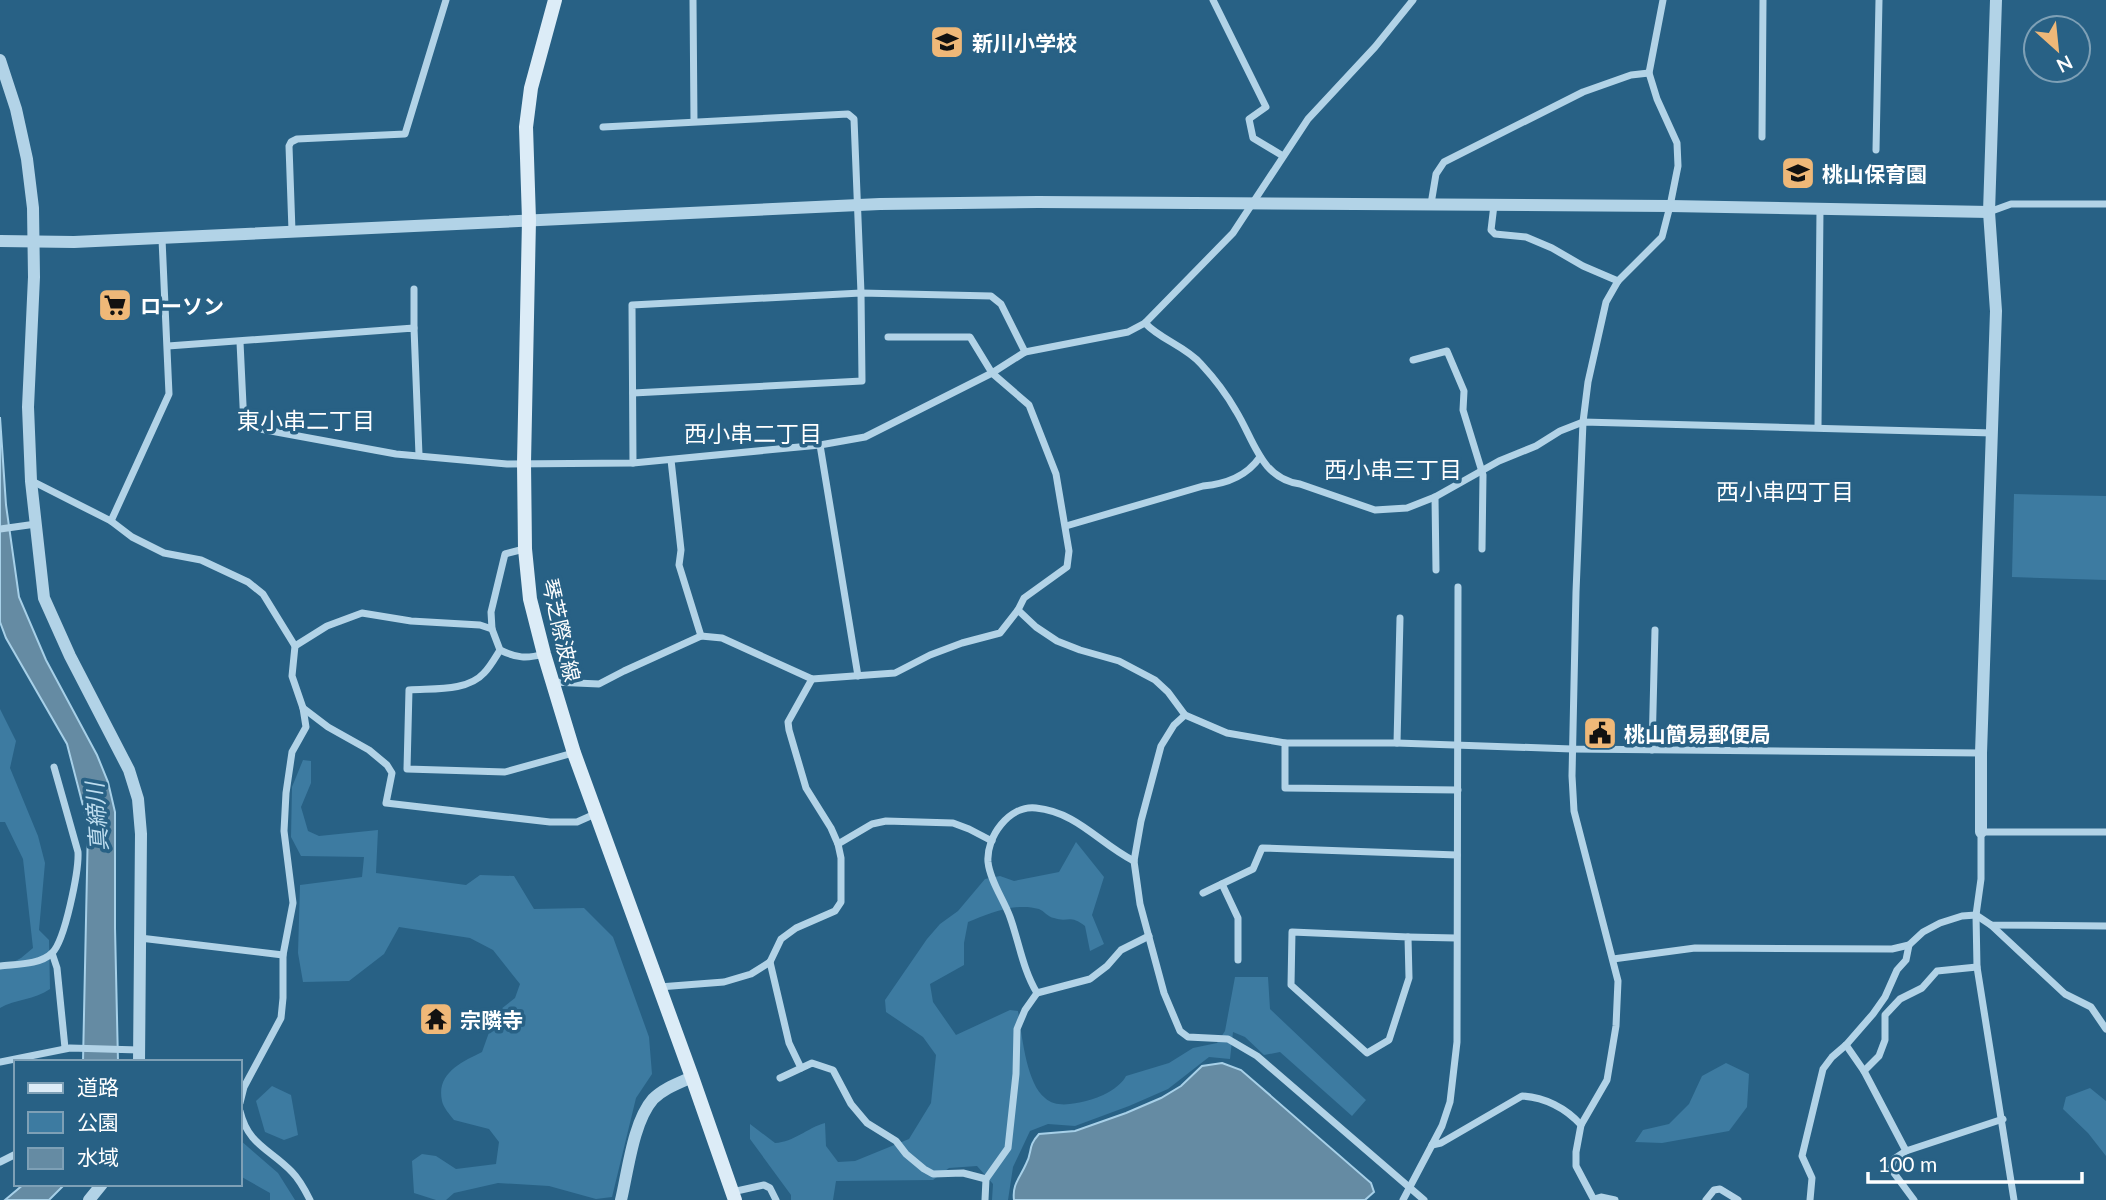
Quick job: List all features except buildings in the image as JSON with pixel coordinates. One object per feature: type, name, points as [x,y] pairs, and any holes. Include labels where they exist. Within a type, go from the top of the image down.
[{"type":"main road","name":"琴芝際波線","points":[[555,0],[530,88],[526,127],[529,220],[524,463],[525,549],[530,599],[574,753],[733,1196]]},
{"type":"street","points":[[292,231],[291,142],[297,139],[405,134],[446,0]]},
{"type":"street","points":[[693,0],[694,121]]},
{"type":"street","points":[[1213,0],[1266,107],[1249,119],[1254,138],[1283,156]]},
{"type":"street","points":[[240,342],[244,426],[396,454],[508,464],[634,463],[821,445],[864,437],[992,373],[1025,352],[1128,332],[1145,323],[1233,233],[1308,119],[1375,47],[1413,0]]},
{"type":"street","points":[[1615,1200],[1601,1197],[1594,1200],[1576,1167],[1581,1125],[1608,1080],[1618,1004],[1618,981],[1574,811],[1572,749],[1576,592],[1583,422],[1588,382],[1606,302],[1618,281],[1662,237],[1678,166],[1677,143],[1657,99],[1649,73],[1663,0]]},
{"type":"street","points":[[1762,137],[1763,0]]},
{"type":"street","points":[[1876,150],[1879,0]]},
{"type":"street","points":[[1996,0],[1989,212],[1996,311],[1981,753],[1981,880],[1976,915],[1977,967],[2014,1200]]},
{"type":"street","points":[[0,60],[16,108],[27,159],[35,240],[28,407],[30,525],[44,598],[70,656],[129,770],[138,799],[141,834],[135,1054],[68,1048],[0,1062]]},
{"type":"street","points":[[1431,204],[1436,174],[1444,162],[1583,92],[1631,75],[1649,73]]},
{"type":"street","points":[[603,127],[848,114],[854,120],[862,293],[862,381],[633,393]]},
{"type":"street","points":[[0,241],[162,239],[858,205],[1038,202],[1431,204],[1989,212],[2011,204],[2106,204]]},
{"type":"street","points":[[1493,205],[1491,230],[1495,233],[1526,237],[1618,281]]},
{"type":"street","points":[[1818,427],[1820,209]]},
{"type":"street","points":[[111,522],[169,394],[162,239]]},
{"type":"street","points":[[414,289],[419,455]]},
{"type":"street","points":[[634,463],[632,305],[862,293],[990,296],[1001,304],[1025,352]]},
{"type":"street","points":[[1145,323],[1151,330],[1179,345],[1201,364],[1236,410],[1269,470],[1287,482],[1326,492],[1375,510],[1407,508],[1583,422],[1993,433]]},
{"type":"street","points":[[168,346],[414,328]]},
{"type":"street","points":[[552,682],[599,684],[701,636],[722,638],[811,679],[895,673],[962,643],[1000,633],[1024,598],[1067,567],[1069,551],[1056,474],[1029,405],[992,373],[970,337],[888,337]]},
{"type":"street","points":[[1413,360],[1447,351],[1464,391],[1463,410],[1483,475],[1482,549]]},
{"type":"street","points":[[821,445],[858,676]]},
{"type":"street","points":[[1066,526],[1203,486],[1221,485],[1245,473],[1260,457]]},
{"type":"street","points":[[671,460],[681,550],[678,565],[701,636]]},
{"type":"street","points":[[31,481],[164,553],[201,559],[248,582],[263,594],[295,646],[292,676],[303,708],[306,727],[292,752],[286,793],[284,831],[293,903],[283,955],[284,998],[281,1018],[242,1095]]},
{"type":"street","points":[[1435,496],[1436,569]]},
{"type":"street","points":[[0,529],[30,525]]},
{"type":"street","points":[[525,549],[505,554],[491,612],[492,629],[500,650],[516,657],[528,658],[544,654]]},
{"type":"street","points":[[1403,1200],[1442,1126],[1450,1102],[1457,1042],[1458,587]]},
{"type":"street","points":[[1018,610],[1036,627],[1057,640],[1119,661],[1155,680],[1185,715],[1227,733],[1285,743],[1981,753]]},
{"type":"street","points":[[295,646],[327,626],[362,613],[411,621],[480,625],[492,629]]},
{"type":"street","points":[[1397,743],[1400,618]]},
{"type":"street","points":[[1651,750],[1655,630]]},
{"type":"street","points":[[500,650],[483,675],[469,684],[409,690],[407,769],[505,772],[574,753]]},
{"type":"street","points":[[658,988],[675,984],[723,982],[751,974],[770,962],[781,939],[796,928],[835,911],[841,902],[841,858],[838,844],[806,788],[789,730],[788,722],[811,679]]},
{"type":"street","points":[[303,708],[328,727],[369,750],[387,765],[392,773],[386,803],[550,822],[577,822],[595,814]]},
{"type":"street","points":[[1185,715],[1161,746],[1141,821],[1134,860],[1135,880],[1164,993],[1180,1031],[1188,1037],[1228,1039],[1257,1056],[1424,1200]]},
{"type":"street","points":[[1285,743],[1285,788],[1458,790]]},
{"type":"street","points":[[0,966],[37,961],[52,953],[60,942],[78,867],[78,852],[54,767]]},
{"type":"street","points":[[1037,993],[988,864],[992,841],[1003,823],[1025,808],[1034,807],[1075,820],[1134,860]]},
{"type":"street","points":[[838,844],[872,824],[886,821],[953,823],[992,841]]},
{"type":"street","points":[[1981,832],[2106,832]]},
{"type":"street","points":[[1203,893],[1253,869],[1262,848],[1457,855]]},
{"type":"street","points":[[1222,884],[1238,918],[1238,960]]},
{"type":"street","points":[[1613,959],[1695,948],[1892,949],[1909,945],[1923,932],[1940,923],[1976,915],[1991,925],[2065,994],[2091,1007],[2106,1029]]},
{"type":"street","points":[[1991,925],[2106,926]]},
{"type":"street","points":[[1408,937],[1409,978],[1389,1040],[1367,1053],[1291,985],[1292,932],[1456,938]]},
{"type":"street","points":[[985,1200],[986,1179],[1008,1148],[1016,1074],[1017,1029],[1025,1010],[1037,993],[1090,979],[1121,950],[1149,936]]},
{"type":"street","points":[[140,938],[283,955]]},
{"type":"street","points":[[1810,1200],[1812,1178],[1802,1156],[1823,1069],[1885,997],[1897,970],[1906,960],[1909,945]]},
{"type":"street","points":[[52,953],[57,968],[68,1048]]},
{"type":"street","points":[[770,962],[789,1043],[801,1068]]},
{"type":"street","points":[[1864,1071],[1879,1056],[1885,1040],[1885,1014],[1892,1005],[1922,988],[1937,971],[1977,967]]},
{"type":"street","points":[[1846,1045],[1864,1071],[1906,1151]]},
{"type":"street","points":[[780,1078],[812,1063],[833,1070],[851,1104],[867,1123],[897,1141],[906,1154],[933,1174],[963,1173],[986,1179]]},
{"type":"street","points":[[621,1200],[642,1117],[654,1098],[667,1088],[692,1077]]},
{"type":"street","points":[[1432,1145],[1441,1143],[1522,1096],[1552,1102],[1581,1125]]},
{"type":"street","points":[[1914,1200],[1891,1169],[1894,1159],[1906,1151],[2003,1119]]},
{"type":"street","points":[[242,1120],[252,1139],[291,1171],[310,1200]]},
{"type":"street","points":[[733,1196],[764,1185],[770,1188],[776,1200]]},
{"type":"street","points":[[89,1200],[101,1186]]},
{"type":"street","points":[[1706,1200],[1714,1190],[1720,1189],[1738,1200]]},
{"type":"green space","points":[[2014,494],[2106,496],[2106,580],[2012,577]]},
{"type":"green space","points":[[0,709],[16,741],[10,768],[38,836],[45,863],[39,930],[49,940],[50,989],[0,1008],[0,969],[33,948],[23,859],[5,822],[0,822]]},
{"type":"green space","points":[[303,760],[311,761],[311,783],[301,807],[308,831],[319,836],[378,830],[376,873],[466,885],[480,875],[514,876],[534,909],[584,908],[613,937],[649,1037],[652,1074],[636,1098],[612,1197],[596,1199],[549,1186],[498,1183],[454,1193],[446,1200],[436,1200],[414,1193],[412,1161],[422,1154],[436,1156],[456,1169],[496,1164],[499,1142],[489,1129],[454,1120],[444,1106],[441,1091],[452,1070],[482,1052],[496,1013],[515,998],[520,984],[493,950],[470,938],[399,927],[384,954],[349,981],[303,982],[298,953],[300,885],[362,877],[364,857],[301,856],[291,837],[292,787]]},
{"type":"green space","points":[[1076,842],[1104,877],[1092,915],[1104,944],[1090,951],[1085,926],[1075,920],[1052,917],[1030,907],[1002,910],[968,922],[964,965],[930,984],[933,1002],[956,1035],[1010,1010],[1018,1011],[1029,1070],[1039,1091],[1054,1103],[1076,1103],[1109,1092],[1126,1076],[1169,1063],[1193,1048],[1217,1043],[1225,1031],[1235,977],[1268,977],[1270,1009],[1366,1100],[1352,1116],[1280,1052],[1264,1055],[1245,1037],[1233,1032],[1230,1059],[1209,1057],[1168,1089],[1075,1126],[1048,1124],[1030,1131],[1013,1167],[1008,1200],[992,1200],[993,1184],[977,1166],[949,1168],[933,1180],[836,1181],[833,1200],[791,1200],[791,1195],[750,1139],[750,1124],[775,1143],[825,1123],[826,1146],[838,1162],[855,1161],[909,1139],[931,1103],[936,1055],[923,1037],[886,1012],[885,1000],[927,939],[940,924],[958,911],[985,879],[1000,876],[1014,881],[1059,872]]},
{"type":"green space","points":[[1726,1063],[1749,1074],[1747,1107],[1729,1131],[1662,1143],[1635,1142],[1643,1130],[1669,1124],[1689,1104],[1702,1076]]},
{"type":"green space","points":[[272,1086],[291,1095],[298,1135],[284,1140],[265,1132],[256,1101]]},
{"type":"green space","points":[[2090,1088],[2106,1101],[2106,1156],[2088,1133],[2063,1109],[2066,1097]]},
{"type":"green space","points":[[242,1142],[278,1173],[295,1200],[270,1200],[270,1193],[242,1177]]},
{"type":"water","name":"真締川","points":[[0,417],[6,505],[19,597],[46,660],[97,755],[108,782],[115,812],[118,1060],[83,1060],[88,825],[67,744],[6,638],[0,622]]},
{"type":"water","points":[[1222,1063],[1241,1070],[1371,1183],[1374,1192],[1365,1200],[1014,1200],[1015,1185],[1039,1134],[1075,1131],[1126,1113],[1181,1086],[1202,1066]]},
{"type":"water","points":[[22,1186],[63,1186],[49,1200],[5,1200]]},
{"type":"place","name":"新川小学校","points":[[947,42]]},
{"type":"place","name":"桃山保育園","points":[[1798,173]]},
{"type":"place","name":"ローソン","points":[[115,305]]},
{"type":"place","name":"桃山簡易郵便局","points":[[1600,733]]},
{"type":"place","name":"宗隣寺","points":[[436,1019]]},
{"type":"district","name":"東小串二丁目","points":[[306,420]]},
{"type":"district","name":"西小串二丁目","points":[[753,433]]},
{"type":"district","name":"西小串三丁目","points":[[1393,469]]},
{"type":"district","name":"西小串四丁目","points":[[1785,491]]}]
